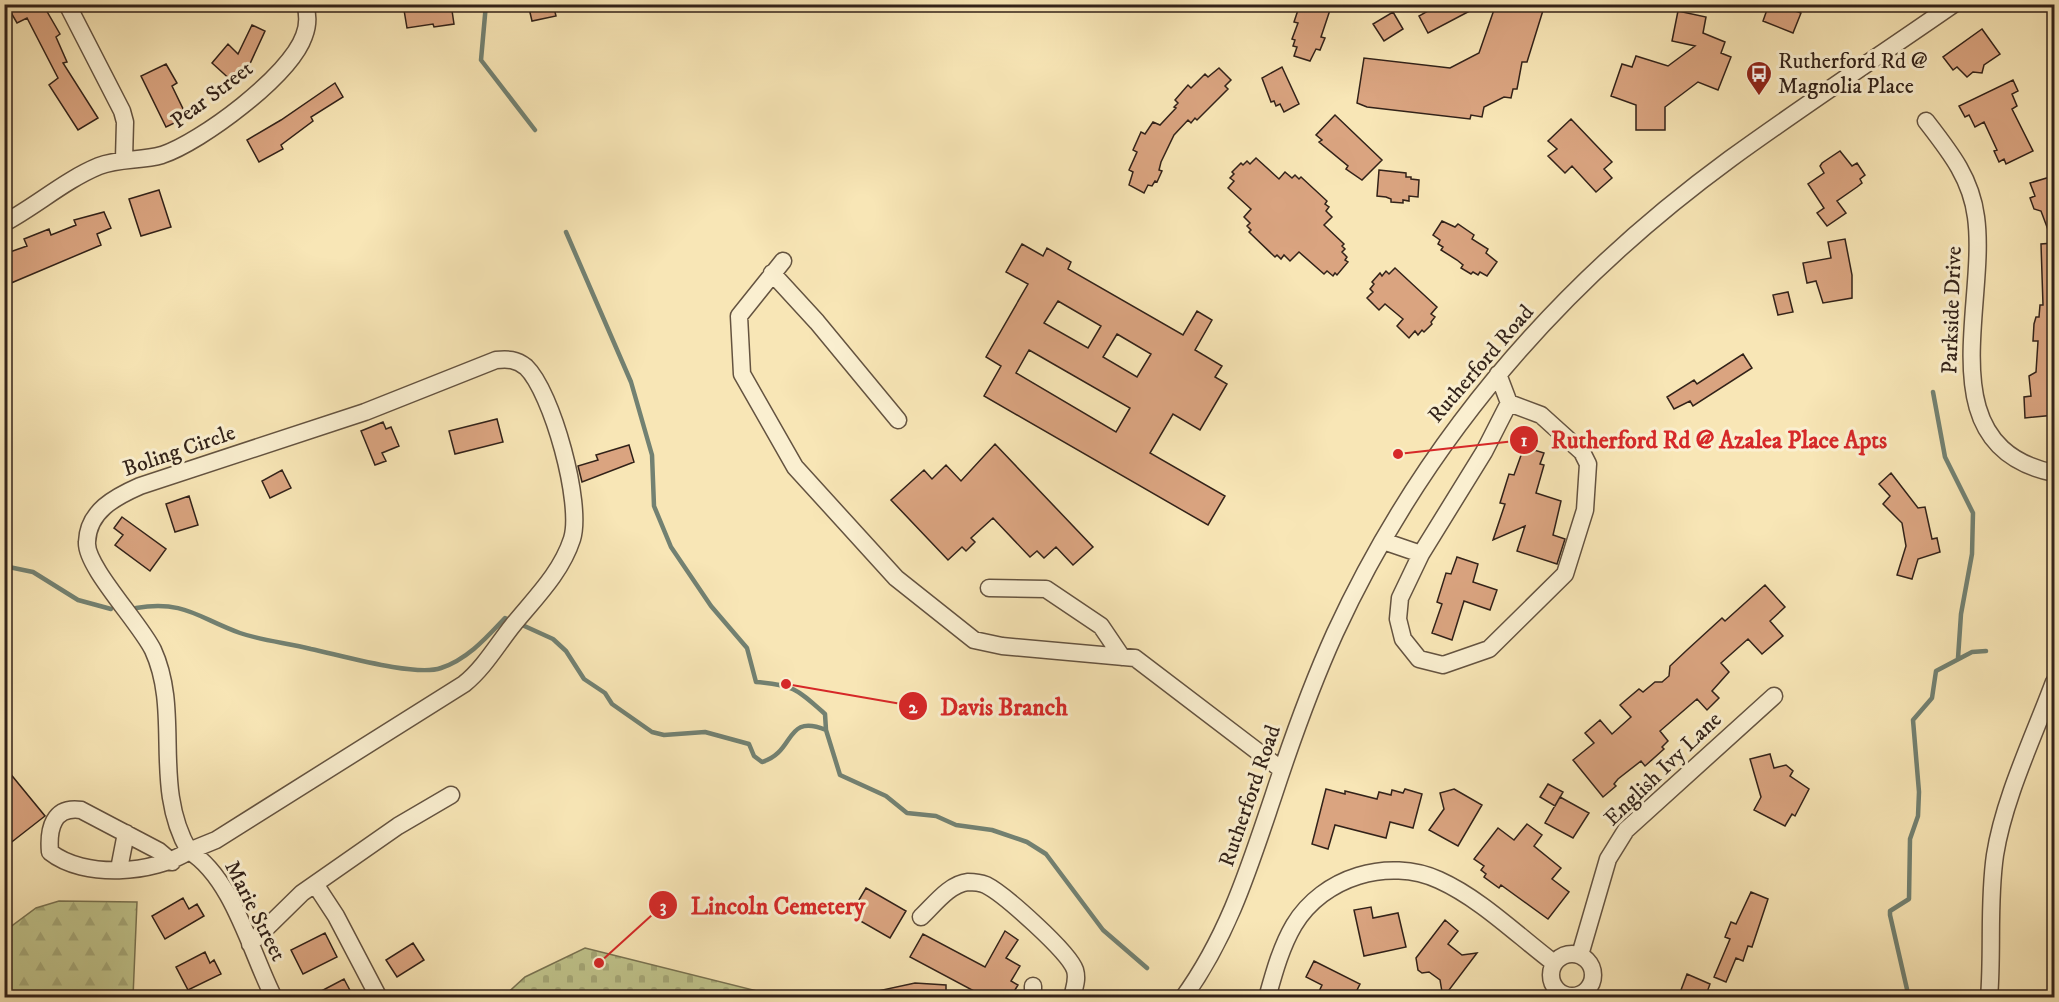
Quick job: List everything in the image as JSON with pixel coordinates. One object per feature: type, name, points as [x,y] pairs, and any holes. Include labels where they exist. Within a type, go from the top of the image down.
[{"type":"street","points":[[67,4],[123,111],[124,159]]},
{"type":"street","name":"Pear Street","points":[[4,223],[97,167],[124,159],[159,156],[181,147],[216,125],[264,87],[304,36],[307,12],[305,4]]},
{"type":"street","name":"Rutherford Road","points":[[1183,998],[1210,958],[1237,902],[1282,770],[1336,632],[1383,541],[1432,458],[1498,374],[1576,290],[1628,242],[1728,160],[1954,4]]},
{"type":"street","name":"Parkside Drive","points":[[1926,121],[1960,166],[1970,188],[1976,217],[1971,381],[1981,418],[2001,447],[2018,460],[2055,473]]},
{"type":"street","points":[[783,261],[739,316],[742,374],[795,467],[896,578],[974,639],[1002,646],[1135,658],[1282,770]]},
{"type":"street","points":[[772,273],[817,322],[897,420]]},
{"type":"street","name":"Boling Circle","points":[[496,360],[516,360],[527,368],[537,384],[549,412],[573,487],[576,513],[573,535],[549,582],[485,663],[464,684],[216,840],[189,851],[178,829],[168,782],[167,717],[160,671],[153,650],[137,623],[95,569],[87,554],[88,531],[97,515],[110,501],[140,486],[365,412],[496,360]]},
{"type":"street","points":[[1498,374],[1509,403],[1484,452],[1421,554],[1400,597],[1398,618],[1403,639],[1419,659],[1443,665],[1489,649],[1565,574],[1585,510],[1588,464],[1582,452],[1541,415],[1509,403]]},
{"type":"street","points":[[1383,541],[1421,554]]},
{"type":"street","points":[[988,588],[1046,589],[1101,626],[1122,657]]},
{"type":"street","points":[[1989,998],[1990,894],[1996,853],[2009,805],[2055,681]]},
{"type":"street","name":"English Ivy Lane","points":[[1580,955],[1608,859],[1626,830],[1774,696]]},
{"type":"street","points":[[250,944],[315,884],[398,826],[451,795]]},
{"type":"street","points":[[172,862],[159,851],[81,810],[70,809],[56,816],[50,828],[50,852],[61,860],[101,869],[148,868],[172,862],[189,851]]},
{"type":"street","points":[[119,869],[126,833]]},
{"type":"street","name":"Marie Street","points":[[189,851],[208,865],[220,882],[274,998]]},
{"type":"street","points":[[1267,998],[1287,941],[1303,913],[1324,892],[1340,883],[1380,871],[1406,871],[1440,881],[1472,900],[1554,963]]},
{"type":"street","points":[[921,917],[955,885],[969,882],[984,884],[1003,896],[1067,955],[1075,969],[1077,980],[1072,998]]},
{"type":"street","points":[[315,884],[336,916],[379,998]]},
{"type":"street","points":[[1566,954],[1580,955],[1592,968],[1591,994],[1568,996],[1555,989],[1550,976],[1554,963],[1566,954]]},
{"type":"green space","points":[[59,901],[137,902],[133,997],[5,997],[5,931],[36,908]]},
{"type":"green space","points":[[585,948],[781,997],[503,997],[525,977]]},
{"type":"building","points":[[6,4],[51,4],[45,8],[60,34],[56,37],[67,62],[63,63],[98,118],[78,130],[49,85],[58,78],[27,18],[17,23]]},
{"type":"building","points":[[403,4],[451,4],[454,24],[407,28]]},
{"type":"building","points":[[528,4],[553,4],[556,16],[532,21]]},
{"type":"building","points":[[1300,4],[1332,4],[1321,37],[1325,38],[1320,50],[1316,49],[1310,61],[1294,56],[1297,47],[1293,46],[1295,40],[1292,39],[1298,23],[1294,22]]},
{"type":"building","points":[[1440,4],[1483,4],[1428,33],[1419,16]]},
{"type":"building","points":[[1496,4],[1545,4],[1527,62],[1522,62],[1517,89],[1513,89],[1511,98],[1504,97],[1484,107],[1482,117],[1471,115],[1470,119],[1367,107],[1357,103],[1364,58],[1450,68],[1479,53]]},
{"type":"building","points":[[1769,4],[1792,4],[1790,9],[1801,13],[1793,33],[1763,21]]},
{"type":"building","points":[[1678,11],[1706,17],[1703,33],[1725,42],[1721,53],[1731,57],[1718,90],[1698,82],[1665,107],[1665,130],[1636,130],[1636,105],[1611,96],[1622,64],[1632,67],[1636,56],[1668,66],[1695,46],[1672,41]]},
{"type":"building","points":[[1393,12],[1403,29],[1384,41],[1373,24]]},
{"type":"building","points":[[252,25],[265,31],[248,68],[234,83],[212,63],[228,44],[238,54]]},
{"type":"building","points":[[1982,29],[2000,54],[1984,65],[1982,73],[1973,72],[1967,77],[1957,67],[1953,70],[1943,57]]},
{"type":"building","points":[[166,64],[177,83],[172,86],[187,117],[166,127],[141,76]]},
{"type":"building","points":[[1282,67],[1299,104],[1284,112],[1280,104],[1276,106],[1274,101],[1271,102],[1262,78]]},
{"type":"building","points":[[1219,68],[1231,80],[1225,86],[1228,89],[1197,120],[1195,118],[1191,123],[1188,120],[1174,135],[1161,162],[1159,170],[1162,171],[1157,182],[1155,181],[1152,186],[1148,185],[1144,193],[1129,185],[1133,172],[1129,170],[1137,152],[1133,150],[1141,132],[1145,134],[1153,122],[1160,125],[1176,108],[1174,107],[1178,103],[1175,100],[1188,85],[1191,88],[1205,74],[1208,77]]},
{"type":"building","points":[[2013,80],[2018,91],[2012,94],[2017,106],[2012,109],[2033,151],[2006,164],[2004,159],[1999,162],[1994,151],[1997,150],[1984,122],[1975,127],[1969,115],[1965,117],[1959,106]]},
{"type":"building","points":[[335,83],[343,97],[311,117],[313,121],[281,145],[283,149],[259,162],[247,140]]},
{"type":"building","points":[[1335,115],[1382,160],[1362,180],[1346,169],[1348,166],[1319,142],[1322,140],[1316,135]]},
{"type":"building","points":[[1571,119],[1612,162],[1604,169],[1612,178],[1596,192],[1572,166],[1565,173],[1548,156],[1557,149],[1548,141]]},
{"type":"building","points":[[1840,151],[1852,166],[1857,163],[1865,175],[1860,179],[1862,183],[1837,201],[1846,213],[1827,226],[1817,213],[1824,208],[1808,184],[1824,173],[1820,166],[1822,163]]},
{"type":"building","points":[[1256,158],[1279,179],[1285,172],[1292,178],[1295,175],[1299,179],[1301,177],[1327,201],[1325,204],[1329,207],[1326,211],[1332,217],[1324,225],[1344,244],[1342,246],[1345,249],[1342,252],[1348,262],[1337,275],[1335,273],[1333,276],[1327,271],[1324,274],[1299,252],[1290,261],[1284,255],[1281,259],[1277,255],[1275,257],[1249,232],[1251,230],[1247,226],[1250,223],[1244,217],[1251,209],[1228,188],[1234,181],[1230,178],[1234,174],[1232,172],[1241,163],[1243,165],[1247,161],[1250,164]]},
{"type":"building","points":[[1379,170],[1406,173],[1406,177],[1419,180],[1418,197],[1409,196],[1409,201],[1403,200],[1403,203],[1391,202],[1391,199],[1377,196]]},
{"type":"building","points":[[2050,177],[2052,185],[2055,184],[2055,415],[2025,418],[2024,397],[2031,396],[2029,376],[2036,372],[2038,341],[2033,341],[2034,324],[2036,317],[2039,317],[2040,305],[2043,305],[2041,244],[2053,243],[2041,211],[2034,209],[2030,198],[2035,196],[2030,183]]},
{"type":"building","points":[[159,190],[171,227],[141,236],[129,199]]},
{"type":"building","points":[[104,212],[111,228],[97,234],[101,245],[4,286],[4,254],[27,246],[24,239],[49,229],[51,235],[76,225],[74,220]]},
{"type":"building","points":[[1442,221],[1455,227],[1458,224],[1474,235],[1472,239],[1488,249],[1486,253],[1497,262],[1487,276],[1480,272],[1478,275],[1473,272],[1471,274],[1461,268],[1463,265],[1457,260],[1441,250],[1443,247],[1438,244],[1440,240],[1433,235]]},
{"type":"building","points":[[1845,239],[1852,275],[1852,298],[1823,303],[1816,281],[1807,283],[1803,263],[1831,258],[1828,242]]},
{"type":"building","points":[[1022,244],[1043,256],[1047,248],[1071,262],[1068,269],[1183,335],[1197,311],[1212,320],[1195,350],[1222,366],[1215,377],[1227,384],[1200,430],[1173,414],[1150,453],[1225,496],[1208,525],[984,396],[1001,366],[986,357],[1028,284],[1006,272]],"holes":[[[1058,301],[1101,326],[1088,348],[1044,323]],[[1117,334],[1151,354],[1137,377],[1103,357]],[[1029,350],[1130,408],[1116,432],[1016,373]]]},
{"type":"building","points":[[1395,268],[1437,307],[1431,314],[1435,317],[1432,324],[1418,335],[1415,331],[1409,338],[1397,326],[1403,319],[1385,304],[1379,310],[1367,298],[1373,292],[1370,289],[1374,284],[1372,282],[1380,273],[1382,276],[1386,271],[1389,274]]},
{"type":"building","points":[[1788,292],[1793,312],[1778,315],[1773,295]]},
{"type":"building","points":[[1743,354],[1752,368],[1693,406],[1690,401],[1674,409],[1667,397],[1694,380],[1697,384]]},
{"type":"building","points":[[497,419],[503,442],[455,454],[449,431]]},
{"type":"building","points":[[383,422],[386,429],[391,427],[399,446],[382,453],[386,461],[375,465],[361,431]]},
{"type":"building","points":[[995,444],[1093,547],[1073,565],[1056,547],[1044,558],[1037,551],[1030,557],[993,518],[971,538],[975,542],[966,551],[962,547],[948,560],[891,500],[924,470],[932,479],[946,465],[961,481]]},
{"type":"building","points":[[629,445],[634,462],[582,482],[578,466],[598,460],[596,455]]},
{"type":"building","points":[[1524,447],[1544,453],[1540,464],[1544,465],[1536,493],[1561,501],[1553,535],[1565,539],[1557,564],[1517,551],[1525,526],[1493,540],[1505,504],[1500,503],[1509,474],[1514,475]]},
{"type":"building","points":[[282,470],[291,488],[270,498],[262,481]]},
{"type":"building","points":[[1891,473],[1918,508],[1925,507],[1932,539],[1937,538],[1940,552],[1918,559],[1912,579],[1897,575],[1906,546],[1902,523],[1883,504],[1890,496],[1879,484]]},
{"type":"building","points":[[189,496],[198,525],[175,532],[166,504]]},
{"type":"building","points":[[122,517],[166,549],[150,571],[115,545],[123,535],[114,528]]},
{"type":"building","points":[[1457,557],[1478,564],[1473,582],[1497,590],[1490,610],[1464,601],[1452,640],[1432,633],[1442,604],[1437,602],[1446,573],[1451,574]]},
{"type":"building","points":[[1765,585],[1785,607],[1770,621],[1783,636],[1762,654],[1748,639],[1721,663],[1729,672],[1712,691],[1719,698],[1707,710],[1697,699],[1660,731],[1668,741],[1662,747],[1664,749],[1645,766],[1641,761],[1618,779],[1614,784],[1616,786],[1603,797],[1573,760],[1594,743],[1585,733],[1600,720],[1612,734],[1631,717],[1620,705],[1639,689],[1643,692],[1655,682],[1662,682],[1669,676],[1670,666],[1722,618],[1725,621]]},
{"type":"building","points":[[1770,754],[1774,768],[1786,765],[1793,771],[1790,776],[1809,789],[1795,816],[1792,814],[1785,826],[1754,810],[1761,797],[1750,759]]},
{"type":"building","points":[[4,766],[45,816],[4,848]]},
{"type":"building","points":[[1548,784],[1563,792],[1555,806],[1540,797]]},
{"type":"building","points":[[1326,789],[1377,799],[1379,792],[1391,795],[1392,790],[1403,793],[1405,789],[1422,794],[1413,828],[1390,822],[1386,838],[1335,825],[1328,849],[1312,844]]},
{"type":"building","points":[[1454,789],[1482,805],[1458,846],[1429,830],[1444,809],[1440,793]]},
{"type":"building","points":[[1560,797],[1589,813],[1573,838],[1545,823]]},
{"type":"building","points":[[1527,824],[1542,835],[1534,846],[1561,868],[1552,879],[1569,892],[1548,919],[1501,885],[1499,888],[1484,877],[1486,874],[1481,870],[1484,866],[1474,859],[1498,828],[1514,840]]},
{"type":"building","points":[[866,888],[906,911],[890,938],[850,915]]},
{"type":"building","points":[[1751,892],[1768,899],[1752,947],[1748,946],[1743,961],[1736,958],[1726,982],[1714,977],[1730,939],[1725,937],[1731,922],[1736,924]]},
{"type":"building","points":[[183,898],[189,909],[197,904],[204,916],[165,939],[152,916]]},
{"type":"building","points":[[1371,907],[1373,918],[1398,913],[1406,947],[1364,956],[1354,910]]},
{"type":"building","points":[[1445,920],[1458,931],[1448,944],[1462,955],[1477,953],[1443,998],[1440,980],[1429,972],[1422,973],[1418,970],[1416,958]]},
{"type":"building","points":[[1005,931],[1018,940],[1006,958],[1020,966],[1011,981],[1018,985],[1010,998],[987,998],[910,957],[923,934],[985,967]]},
{"type":"building","points":[[325,933],[337,957],[303,974],[291,950]]},
{"type":"building","points":[[413,943],[424,960],[397,977],[386,960]]},
{"type":"building","points":[[205,952],[210,963],[214,960],[221,974],[188,990],[176,967]]},
{"type":"building","points":[[1314,961],[1360,984],[1353,998],[1316,998],[1322,985],[1306,977]]},
{"type":"building","points":[[1687,974],[1710,984],[1705,998],[1678,998]]},
{"type":"building","points":[[344,979],[354,998],[308,998]]},
{"type":"building","points":[[915,983],[946,985],[946,998],[873,998],[873,992]]},
{"type":"waterway","points":[[486,4],[481,60],[535,130]]},
{"type":"waterway","points":[[566,232],[631,382],[652,455],[654,506],[671,547],[711,606],[747,648],[756,682],[779,685],[794,690],[825,714],[826,730],[840,775],[886,796],[907,813],[936,816],[956,825],[992,830],[1027,842],[1046,854],[1103,930],[1147,968]]},
{"type":"waterway","points":[[1933,392],[1945,457],[1973,513],[1972,554],[1961,614],[1958,658]]},
{"type":"waterway","points":[[4,566],[33,572],[78,600],[111,609]]},
{"type":"waterway","points":[[136,608],[153,606],[179,608],[249,636],[414,670],[429,670],[451,664],[476,647],[505,618],[512,621]]},
{"type":"waterway","points":[[520,624],[553,639],[566,651],[584,679],[605,693],[612,704],[652,732],[664,735],[705,732],[749,744],[754,756],[762,762],[773,757],[796,730],[803,726],[826,730]]},
{"type":"waterway","points":[[1909,998],[1890,911],[1909,899],[1910,839],[1918,816],[1919,792],[1913,720],[1932,698],[1936,671],[1972,652],[1986,651]]},
{"type":"place","name":"Rutherford Rd @ Magnolia Place","points":[[1759,97]]},
{"type":"place","name":"Rutherford Rd @ Azalea Place Apts","points":[[1398,454]]},
{"type":"place","name":"Davis Branch","points":[[786,684]]},
{"type":"place","name":"Lincoln Cemetery","points":[[599,963]]}]
